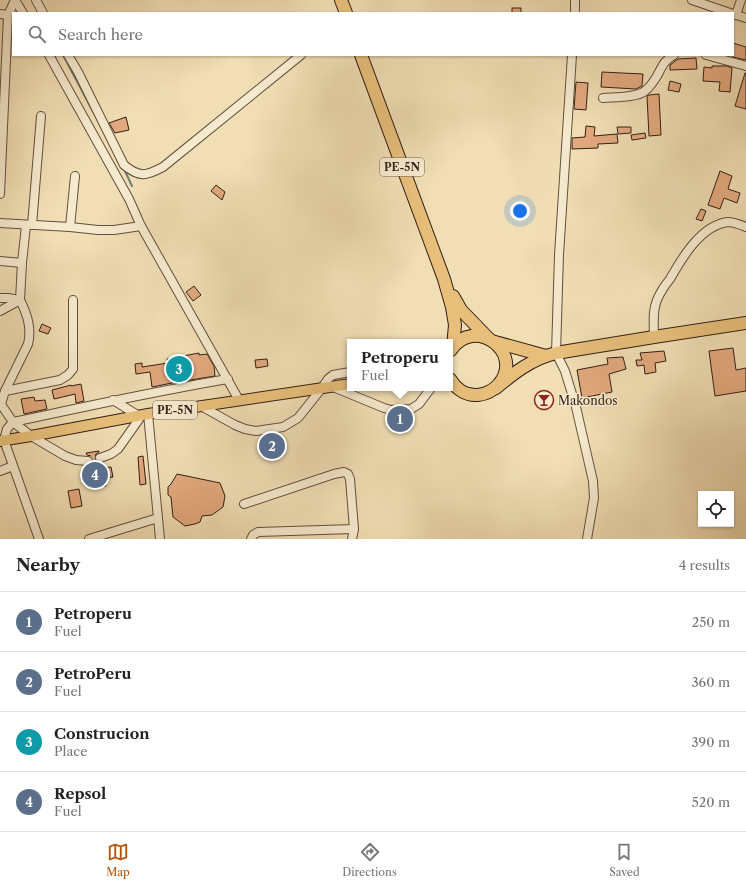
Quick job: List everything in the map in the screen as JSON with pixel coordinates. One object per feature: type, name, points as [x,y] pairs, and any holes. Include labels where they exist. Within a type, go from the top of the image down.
[{"type":"highway","points":[[341,0],[346,12]]},
{"type":"highway","name":"PE-5N","points":[[361,56],[444,279],[455,325],[453,339]]},
{"type":"highway","name":"PE-5N","points":[[444,279],[461,310],[492,340]]},
{"type":"highway","points":[[453,384],[467,394],[482,395],[496,388],[528,364],[551,354],[746,323]]},
{"type":"highway","points":[[453,348],[460,340],[469,336],[480,336],[551,354]]},
{"type":"highway","points":[[492,340],[502,350],[506,360],[506,370],[502,380],[496,388]]},
{"type":"main road","name":"PE-5N","points":[[2,441],[143,415],[347,385]]},
{"type":"main road","points":[[453,389],[467,394]]},
{"type":"street","points":[[0,194],[4,15],[15,0],[22,12]]},
{"type":"street","points":[[575,12],[576,0]]},
{"type":"street","points":[[692,0],[727,12]]},
{"type":"street","points":[[734,12],[741,0]]},
{"type":"street","points":[[37,1],[42,12]]},
{"type":"street","points":[[734,14],[746,18]]},
{"type":"street","points":[[50,56],[129,199],[141,226],[239,400]]},
{"type":"street","points":[[69,56],[124,165],[132,172],[141,174],[151,173],[163,167],[300,56]]},
{"type":"street","points":[[572,56],[551,354],[565,371],[576,406],[593,481],[594,498],[587,539]]},
{"type":"street","points":[[603,98],[630,96],[645,91],[651,85],[662,65],[672,56]]},
{"type":"street","points":[[710,56],[746,66]]},
{"type":"street","points":[[40,116],[29,225],[22,263],[20,300],[25,311],[30,336],[28,344],[0,404],[13,422],[31,436],[65,456],[76,460],[88,460]]},
{"type":"street","points":[[70,227],[76,176]]},
{"type":"street","points":[[654,337],[654,311],[657,299],[678,264],[695,242],[718,225],[730,222],[746,227]]},
{"type":"street","points":[[0,223],[98,230],[114,230],[141,226]]},
{"type":"street","points":[[0,261],[22,263]]},
{"type":"street","points":[[0,298],[20,300]]},
{"type":"street","points":[[0,311],[20,300]]},
{"type":"street","points":[[5,391],[60,380],[68,375],[73,368],[73,300]]},
{"type":"street","points":[[201,406],[245,429],[256,431],[283,427],[298,418],[328,379],[333,375],[347,373]]},
{"type":"street","points":[[39,539],[13,466],[2,441],[7,429],[13,422],[113,400],[228,379]]},
{"type":"street","points":[[333,387],[391,410],[412,409],[430,391]]},
{"type":"street","points":[[113,400],[143,415]]},
{"type":"street","points":[[100,458],[111,454],[118,449],[143,415]]},
{"type":"street","points":[[143,415],[160,539]]},
{"type":"street","points":[[0,471],[13,466]]},
{"type":"street","points":[[244,504],[344,472],[348,474],[350,479],[354,529],[352,539]]},
{"type":"street","points":[[89,539],[158,518]]},
{"type":"street","points":[[251,539],[253,535],[258,532],[354,529]]},
{"type":"building","points":[[512,8],[521,8],[521,12],[512,12]]},
{"type":"building","points":[[734,43],[746,47],[746,60],[733,57]]},
{"type":"building","points":[[696,58],[697,69],[670,70],[670,65],[678,59]]},
{"type":"building","points":[[712,66],[727,66],[732,68],[730,92],[719,91],[720,82],[703,81],[704,67],[712,68]]},
{"type":"building","points":[[602,72],[643,74],[642,86],[636,89],[601,87]]},
{"type":"building","points":[[746,73],[746,109],[735,106]]},
{"type":"building","points":[[670,81],[681,84],[679,92],[668,90]]},
{"type":"building","points":[[576,82],[588,83],[586,110],[574,109]]},
{"type":"building","points":[[659,94],[661,135],[649,136],[647,96]]},
{"type":"building","points":[[126,117],[129,130],[115,133],[109,123]]},
{"type":"building","points":[[586,126],[595,127],[594,136],[617,134],[618,143],[598,144],[598,148],[572,149],[572,138],[585,137]]},
{"type":"building","points":[[617,127],[631,127],[631,133],[618,134]]},
{"type":"building","points":[[645,133],[646,138],[632,140],[631,135]]},
{"type":"building","points":[[720,171],[732,176],[728,189],[740,193],[737,203],[724,198],[720,209],[708,205]]},
{"type":"building","points":[[216,185],[225,192],[222,200],[211,191]]},
{"type":"building","points":[[701,209],[706,211],[702,221],[696,219]]},
{"type":"building","points":[[194,286],[201,295],[193,301],[186,292]]},
{"type":"building","points":[[42,324],[51,328],[48,334],[39,331]]},
{"type":"building","points":[[733,348],[736,370],[746,368],[746,391],[715,396],[709,351]]},
{"type":"building","points":[[664,351],[666,361],[655,363],[656,372],[645,374],[644,365],[637,366],[636,360],[642,360],[640,353]]},
{"type":"building","points":[[199,353],[199,355],[207,354],[214,366],[215,376],[152,387],[150,372],[136,374],[135,364],[142,363],[142,367],[168,363],[167,359]]},
{"type":"building","points":[[623,357],[626,369],[609,374],[612,392],[582,398],[577,370],[608,364],[607,358]]},
{"type":"building","points":[[267,359],[268,366],[256,368],[255,360]]},
{"type":"building","points":[[81,384],[84,401],[76,403],[75,394],[54,399],[52,390]]},
{"type":"building","points":[[34,397],[35,401],[45,400],[47,409],[24,414],[21,399]]},
{"type":"building","points":[[99,451],[96,454],[95,460],[101,463],[102,468],[111,467],[113,477],[104,478],[106,486],[93,488],[89,466],[93,464],[93,459],[86,453]]},
{"type":"building","points":[[143,456],[146,484],[140,485],[138,457]]},
{"type":"building","points":[[177,474],[220,483],[225,496],[223,507],[212,515],[202,516],[200,522],[185,526],[173,517],[171,497],[168,495],[168,487]]},
{"type":"building","points":[[79,489],[82,506],[71,508],[68,491]]},
{"type":"waterway","points":[[64,56],[98,121]]},
{"type":"waterway","points":[[124,169],[132,186]]},
{"type":"tunnel","points":[[88,461],[100,458]]},
{"type":"place","name":"Construcion","points":[[179,369]]},
{"type":"place","name":"Makondos","points":[[544,400]]},
{"type":"place","name":"Petroperu","points":[[400,419]]},
{"type":"place","name":"PetroPeru","points":[[272,446]]},
{"type":"place","name":"Repsol","points":[[95,475]]}]
